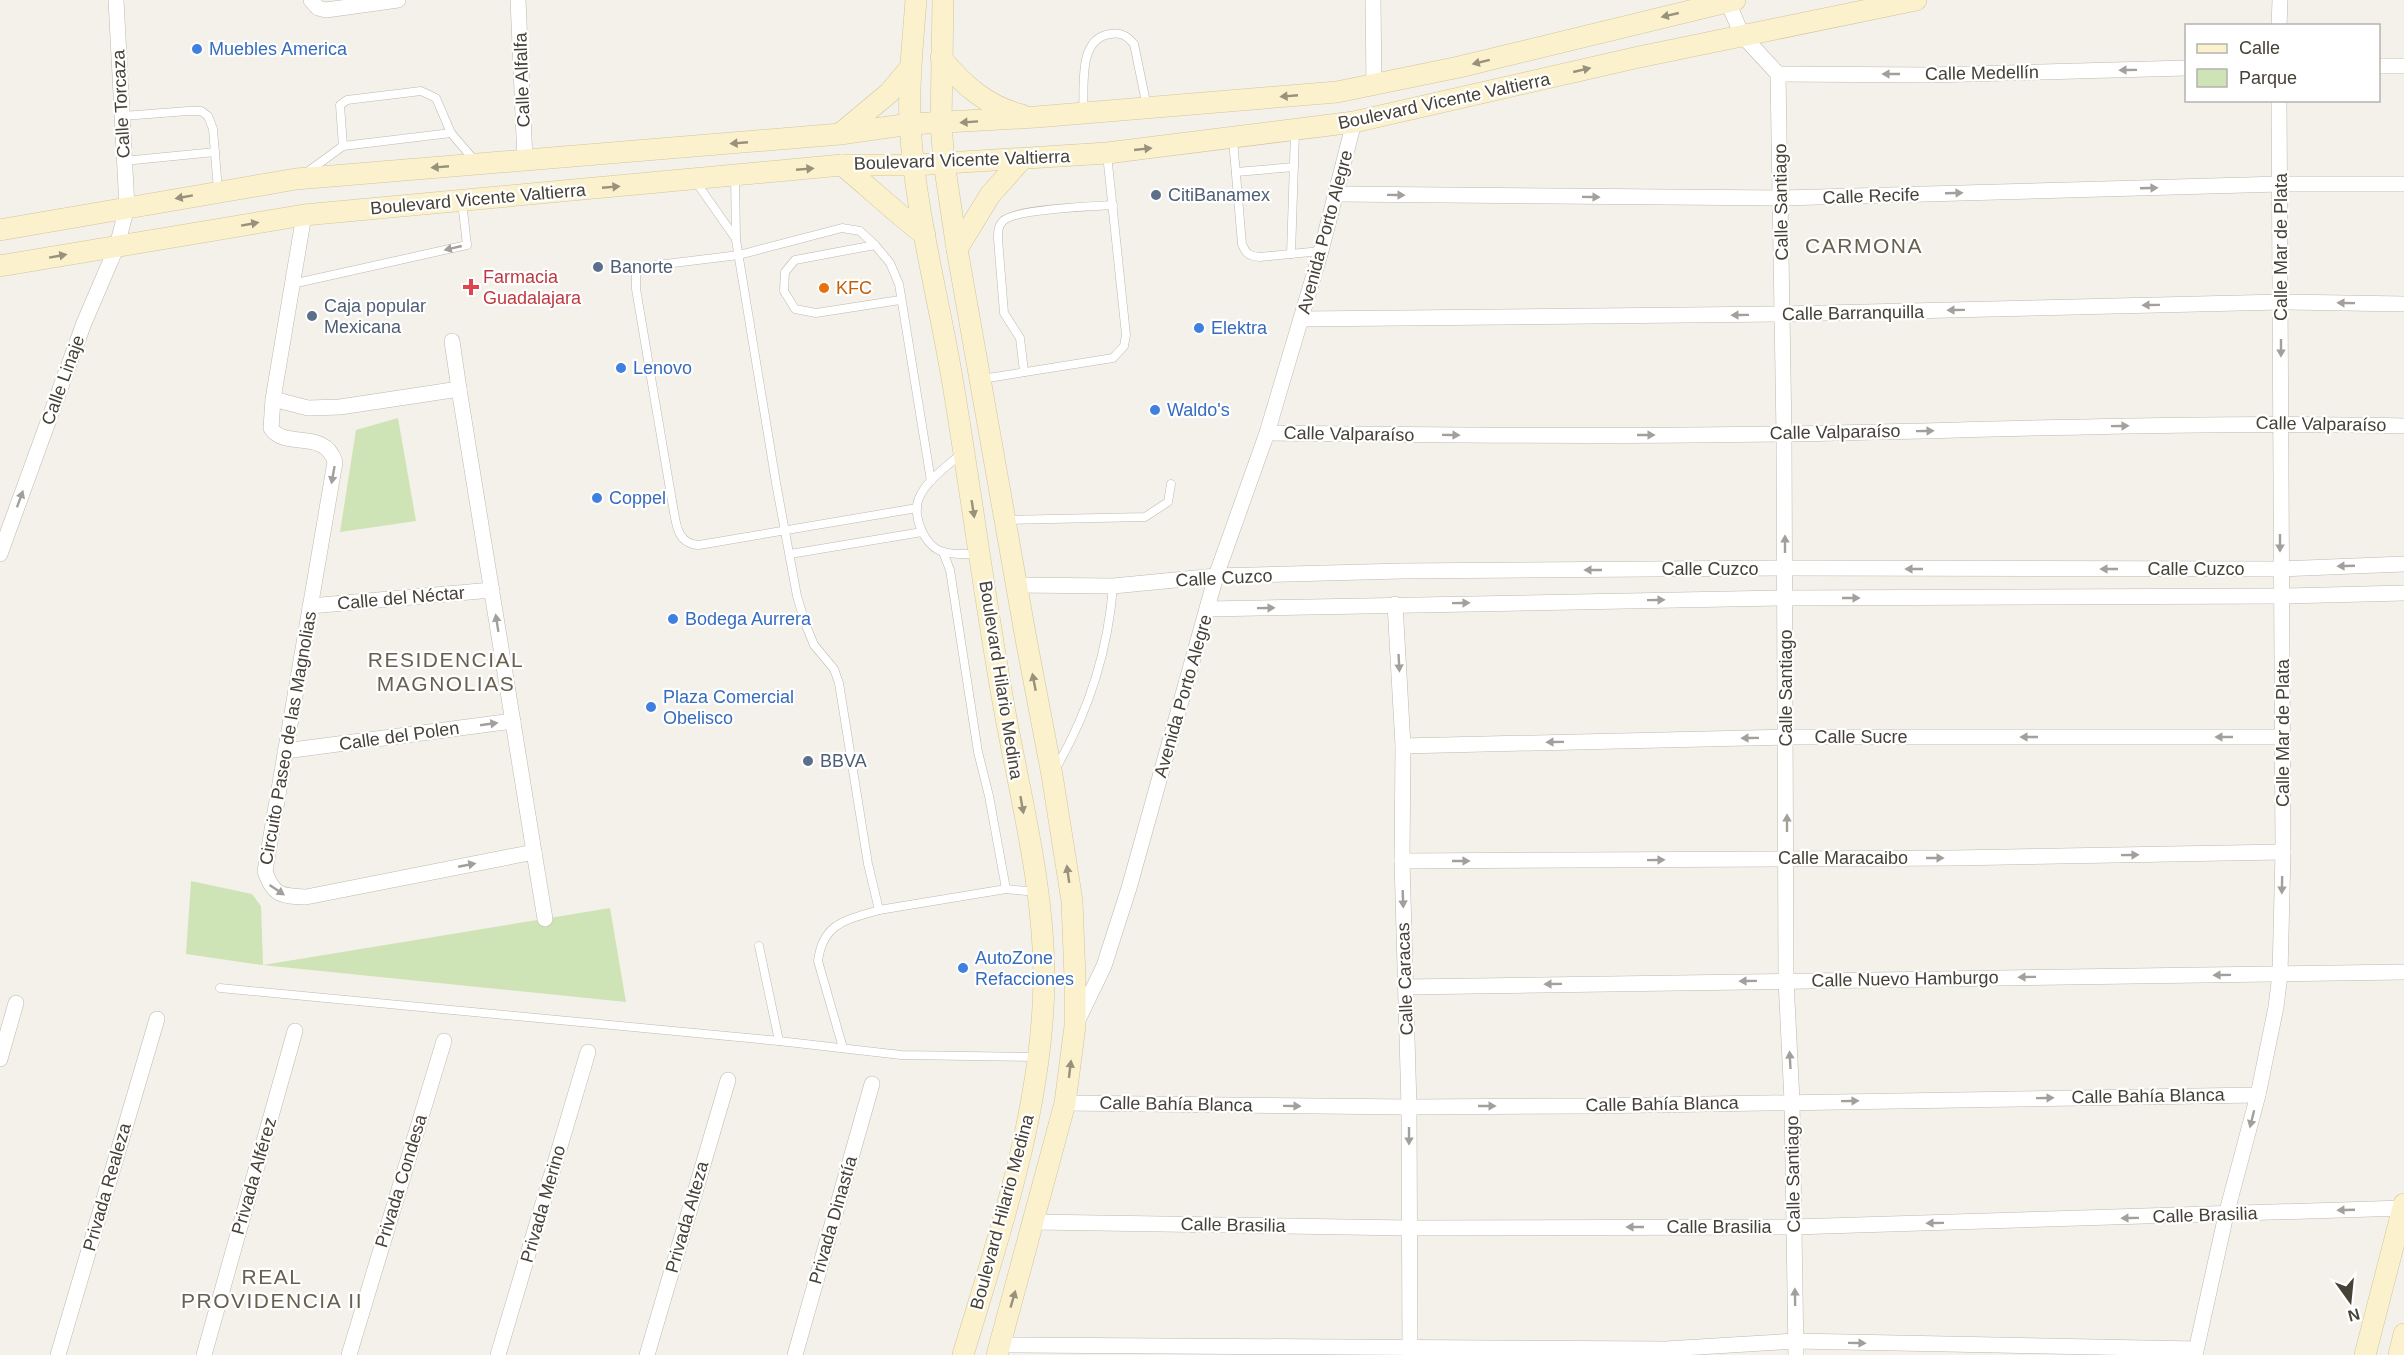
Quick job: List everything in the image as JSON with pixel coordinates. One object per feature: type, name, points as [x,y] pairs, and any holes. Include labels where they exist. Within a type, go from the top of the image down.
[{"type":"main road","name":"Boulevard Hilario Medina","points":[[916,0],[910,68],[910,124],[914,165],[925,235],[938,294],[1001,689],[1038,892],[1043,938],[1044,978],[1039,1057],[1025,1136],[963,1355]]},
{"type":"main road","name":"Boulevard Hilario Medina","points":[[943,0],[941,124],[944,162],[957,249],[1052,775],[1071,901],[1075,1026],[1065,1103],[999,1350]]},
{"type":"main road","name":"Boulevard Vicente Valtierra","points":[[0,266],[304,215],[842,165],[914,165],[1022,159],[1107,153],[1233,139],[1354,122],[1742,35],[1916,0]]},
{"type":"main road","name":"Boulevard Vicente Valtierra","points":[[0,230],[218,191],[296,180],[840,134],[910,124],[1036,117],[1337,92],[1459,67],[1730,1]]},
{"type":"main road","points":[[941,58],[955,76],[979,97],[1010,112],[1036,117]]},
{"type":"main road","points":[[840,134],[889,93],[910,68]]},
{"type":"main road","points":[[957,249],[990,195],[1022,159]]},
{"type":"main road","points":[[842,165],[925,235]]},
{"type":"main road","points":[[2365,1355],[2404,1207]]},
{"type":"main road","points":[[2399,1355],[2404,1334]]},
{"type":"street","name":"Calle Torcaza","points":[[116,0],[127,207]]},
{"type":"street","points":[[311,0],[318,8],[326,10],[398,0]]},
{"type":"street","name":"Calle Alfalfa","points":[[519,0],[525,160]]},
{"type":"street","points":[[1372,0],[1374,86]]},
{"type":"street","points":[[2279,24],[2280,0]]},
{"type":"street","points":[[1730,1],[1742,35],[1778,74]]},
{"type":"street","points":[[2380,66],[2404,66]]},
{"type":"street","name":"Calle Medellín","points":[[1778,74],[1929,75],[2185,68]]},
{"type":"street","name":"Calle Santiago","points":[[1778,74],[1782,198],[1786,598],[1786,980],[1792,1101],[1796,1348]]},
{"type":"street","name":"Calle Mar de Plata","points":[[2196,1352],[2226,1215],[2258,1095],[2280,974],[2283,737],[2280,569],[2279,102]]},
{"type":"street","name":"Avenida Porto Alegre","points":[[1075,1026],[1104,966],[1129,888],[1216,576],[1267,433],[1322,251],[1338,194],[1354,122]]},
{"type":"street","name":"Calle Recife","points":[[1338,194],[1782,198],[2281,184],[2404,184]]},
{"type":"street","name":"Calle Linaje","points":[[0,554],[84,323],[117,246],[127,207]]},
{"type":"street","name":"Circuito Paseo de las Magnolias","points":[[304,215],[271,422],[274,433],[315,442],[332,453],[335,462],[265,871],[269,884],[274,891],[284,896],[306,897],[534,852]]},
{"type":"street","name":"Calle Barranquilla","points":[[1301,319],[1782,314],[2281,302],[2404,304]]},
{"type":"street","points":[[452,341],[545,919]]},
{"type":"street","points":[[273,399],[308,408],[340,407],[459,390]]},
{"type":"street","name":"Calle Valparaíso","points":[[1267,433],[1518,436],[1784,434],[2280,423],[2404,426]]},
{"type":"street","name":"Calle Cuzco","points":[[1017,585],[1113,586],[1216,576],[1391,572],[1785,568],[2280,569],[2404,564]]},
{"type":"street","name":"Calle del Néctar","points":[[310,606],[492,590]]},
{"type":"street","name":"Calle Cuzco","points":[[1208,609],[1786,598],[2282,596],[2404,593]]},
{"type":"street","name":"Calle Caracas","points":[[1395,604],[1403,746],[1402,861],[1409,1107],[1410,1352]]},
{"type":"street","name":"Calle del Polen","points":[[285,751],[513,721]]},
{"type":"street","name":"Calle Sucre","points":[[1403,746],[1786,737],[2283,737]]},
{"type":"street","name":"Calle Maracaibo","points":[[1402,861],[1954,858],[2283,852]]},
{"type":"street","name":"Calle Nuevo Hamburgo","points":[[1406,987],[2404,972]]},
{"type":"street","points":[[0,1059],[16,1003]]},
{"type":"street","name":"Privada Realeza","points":[[58,1355],[157,1019]]},
{"type":"street","name":"Privada Alférez","points":[[204,1355],[294,1031]]},
{"type":"street","name":"Privada Condesa","points":[[349,1355],[444,1041]]},
{"type":"street","name":"Privada Merino","points":[[498,1355],[588,1052]]},
{"type":"street","name":"Privada Alteza","points":[[647,1355],[728,1080]]},
{"type":"street","name":"Privada Dinastía","points":[[795,1355],[872,1084]]},
{"type":"street","name":"Calle Bahía Blanca","points":[[1065,1103],[1409,1107],[2258,1095]]},
{"type":"street","name":"Calle Brasilia","points":[[1035,1222],[1408,1228],[1793,1227],[2226,1215],[2404,1207]]},
{"type":"street","points":[[999,1350],[1410,1352],[1796,1348],[2196,1352]]},
{"type":"lane","points":[[1083,113],[1086,60],[1089,48],[1095,40],[1106,34],[1118,33],[1128,37],[1134,44],[1148,108]]},
{"type":"lane","points":[[343,146],[340,105],[347,100],[422,91],[436,98],[451,133],[478,164]]},
{"type":"lane","points":[[123,116],[201,111],[212,122],[218,191]]},
{"type":"lane","points":[[1291,254],[1295,130]]},
{"type":"lane","points":[[296,180],[343,146],[451,133]]},
{"type":"lane","points":[[1233,139],[1242,244],[1245,252],[1250,256],[1322,251]]},
{"type":"lane","points":[[124,161],[215,152]]},
{"type":"lane","points":[[981,379],[1113,358],[1124,346],[1126,335],[1107,153]]},
{"type":"lane","points":[[1236,172],[1294,167]]},
{"type":"lane","points":[[735,175],[736,240],[797,596],[814,645],[834,669],[839,683],[868,864],[879,910]]},
{"type":"lane","points":[[694,179],[736,240]]},
{"type":"lane","points":[[292,284],[466,245],[462,201]]},
{"type":"lane","points":[[1024,372],[1020,338],[1006,320],[1004,313],[999,228],[1003,221],[1018,214],[1113,205]]},
{"type":"lane","points":[[917,508],[699,545],[690,545],[682,540],[672,501],[636,289],[636,273],[649,266],[739,255],[842,228],[860,231],[890,263],[899,284],[931,482]]},
{"type":"lane","points":[[875,245],[795,260],[785,272],[784,291],[795,309],[816,313],[900,300]]},
{"type":"lane","points":[[964,451],[931,482],[919,498],[917,508],[922,531],[929,542],[943,552],[980,554]]},
{"type":"lane","points":[[1006,520],[1145,517],[1168,502],[1171,484]]},
{"type":"lane","points":[[790,554],[922,531]]},
{"type":"lane","points":[[943,552],[950,570],[978,752],[989,796],[1006,889]]},
{"type":"lane","points":[[1052,775],[1077,733],[1092,691],[1105,648],[1113,586]]},
{"type":"lane","points":[[843,1048],[818,961],[824,938],[833,927],[844,921],[879,910],[1006,889],[1038,892]]},
{"type":"lane","points":[[759,946],[779,1041]]},
{"type":"lane","points":[[220,988],[779,1041],[901,1055],[1039,1057]]},
{"type":"green space","points":[[398,418],[416,521],[340,532],[356,430]]},
{"type":"green space","points":[[191,881],[252,894],[261,906],[263,965],[610,908],[626,1002],[262,965],[186,954]]},
{"type":"place","name":"Muebles America","points":[[197,49]]},
{"type":"place","name":"CitiBanamex","points":[[1156,195]]},
{"type":"place","name":"Banorte","points":[[598,267]]},
{"type":"place","name":"Farmacia Guadalajara","points":[[471,287]]},
{"type":"place","name":"KFC","points":[[824,288]]},
{"type":"place","name":"Caja popular Mexicana","points":[[312,316]]},
{"type":"place","name":"Elektra","points":[[1199,328]]},
{"type":"place","name":"Lenovo","points":[[621,368]]},
{"type":"place","name":"Waldo's","points":[[1155,410]]},
{"type":"place","name":"Coppel","points":[[597,498]]},
{"type":"place","name":"Bodega Aurrera","points":[[673,619]]},
{"type":"place","name":"Plaza Comercial Obelisco","points":[[651,707]]},
{"type":"place","name":"BBVA","points":[[808,761]]},
{"type":"place","name":"AutoZone Refacciones","points":[[963,968]]},
{"type":"district","name":"CARMONA","points":[[1864,245]]},
{"type":"district","name":"RESIDENCIAL MAGNOLIAS","points":[[446,671]]},
{"type":"district","name":"REAL PROVIDENCIA II","points":[[272,1288]]}]
